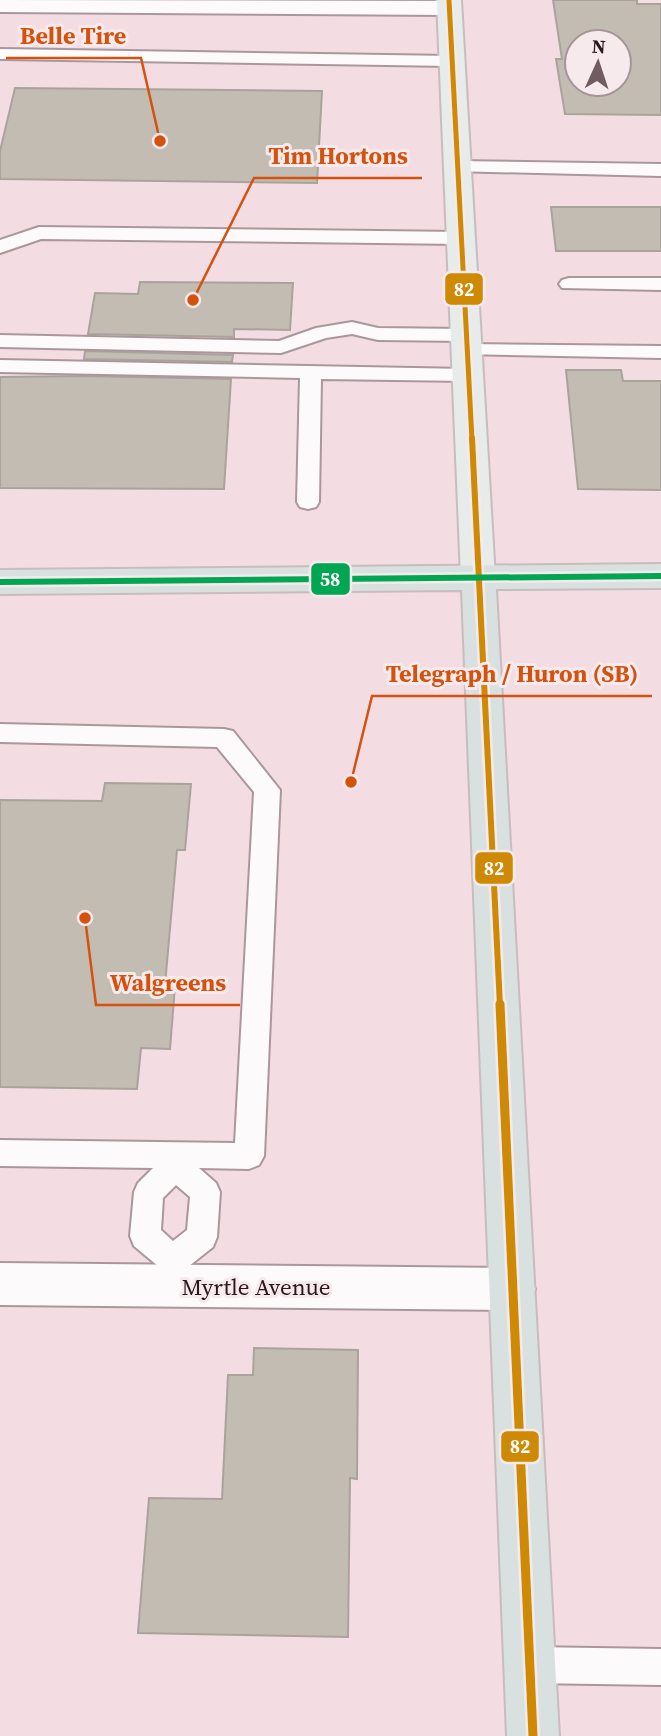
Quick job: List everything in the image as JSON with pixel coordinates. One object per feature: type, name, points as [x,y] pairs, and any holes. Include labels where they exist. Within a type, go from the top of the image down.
[{"type":"highway","points":[[0,582],[661,576]]},
{"type":"highway","points":[[478,578],[490,786],[533,1736]]},
{"type":"main road","points":[[449,4],[478,578]]},
{"type":"street","points":[[0,5],[449,4]]},
{"type":"street","name":"Myrtle Avenue","points":[[0,1284],[174,1274],[512,1289]]},
{"type":"lane","points":[[0,54],[452,61]]},
{"type":"lane","points":[[457,167],[661,170]]},
{"type":"lane","points":[[0,247],[39,233],[460,238]]},
{"type":"lane","points":[[569,284],[661,284]]},
{"type":"lane","points":[[0,341],[281,347],[323,332],[352,328],[466,354]]},
{"type":"lane","points":[[0,366],[311,372],[466,354],[661,352]]},
{"type":"lane","points":[[309,502],[311,372]]},
{"type":"lane","points":[[0,733],[223,738],[267,790],[249,1156],[176,1161],[0,1153]]},
{"type":"lane","points":[[176,1161],[205,1192],[202,1237],[174,1274],[145,1237],[149,1192],[176,1161]]},
{"type":"lane","points":[[529,1665],[661,1667]]},
{"type":"building","points":[[553,0],[637,0],[637,4],[661,4],[661,115],[565,114],[556,59],[562,59]]},
{"type":"building","points":[[15,88],[322,91],[317,183],[0,179],[0,151]]},
{"type":"building","points":[[551,207],[661,207],[661,251],[556,251]]},
{"type":"building","points":[[140,282],[293,283],[290,330],[234,329],[234,337],[88,334],[95,293],[138,294]]},
{"type":"building","points":[[85,351],[233,355],[232,362],[84,359]]},
{"type":"building","points":[[566,370],[621,370],[623,381],[661,381],[661,490],[578,489]]},
{"type":"building","points":[[0,377],[231,379],[224,489],[0,488]]},
{"type":"building","points":[[105,783],[191,784],[185,850],[177,850],[165,985],[175,986],[170,1049],[141,1048],[137,1089],[0,1087],[0,800],[102,801]]},
{"type":"building","points":[[254,1348],[358,1350],[357,1479],[350,1478],[348,1637],[138,1633],[149,1498],[222,1499],[228,1375],[253,1375]]},
{"type":"transit line","name":"82","points":[[449,0],[490,787],[533,1736]]},
{"type":"transit line","name":"58","points":[[0,582],[661,576]]},
{"type":"place","name":"Belle Tire","points":[[160,141]]},
{"type":"place","name":"Tim Hortons","points":[[193,300]]},
{"type":"place","name":"Telegraph / Huron (SB)","points":[[351,782]]},
{"type":"place","name":"Walgreens","points":[[85,918]]}]
